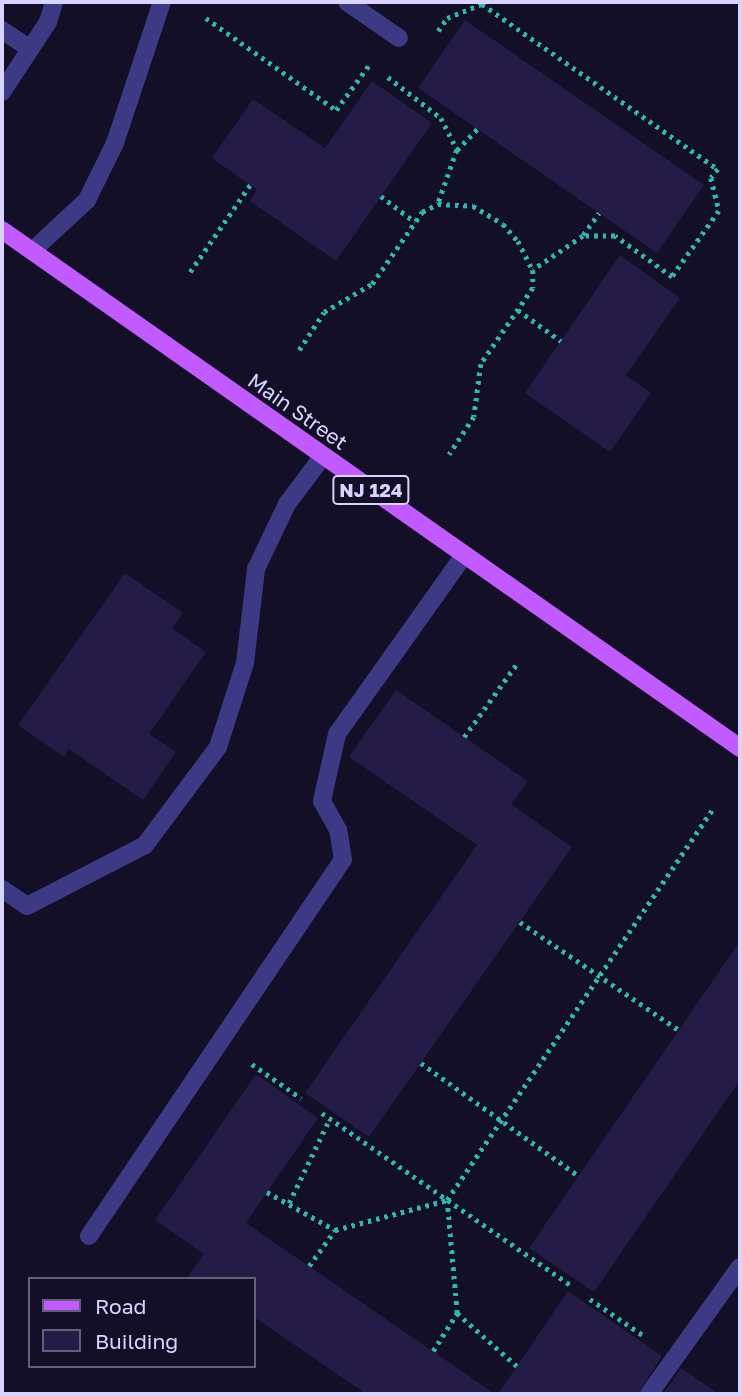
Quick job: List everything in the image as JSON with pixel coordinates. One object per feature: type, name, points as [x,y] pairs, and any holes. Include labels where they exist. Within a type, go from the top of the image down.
[{"type":"main road","name":"Main Street","points":[[2,230],[740,748]]},
{"type":"lane","points":[[2,92],[48,22],[54,2]]},
{"type":"lane","points":[[32,251],[87,200],[115,144],[162,2]]},
{"type":"lane","points":[[347,2],[399,38]]},
{"type":"lane","points":[[2,30],[30,49]]},
{"type":"lane","points":[[2,889],[27,906],[145,845],[218,747],[245,663],[256,569],[287,504],[323,456]]},
{"type":"lane","points":[[89,1236],[343,860],[338,830],[322,801],[337,734],[464,555]]},
{"type":"lane","points":[[649,1394],[740,1267]]},
{"type":"path","points":[[431,40],[447,19],[482,4],[718,169],[711,178],[719,211],[672,277],[615,236],[583,236]]},
{"type":"path","points":[[206,18],[336,110],[368,64],[441,118],[457,150]]},
{"type":"path","points":[[399,85],[407,74]]},
{"type":"path","points":[[438,204],[457,150],[477,129]]},
{"type":"path","points":[[190,272],[250,185]]},
{"type":"path","points":[[381,196],[415,222]]},
{"type":"path","points":[[299,350],[324,312],[372,284],[422,212],[438,204],[473,206],[503,224],[518,241],[533,270],[533,288],[481,364],[474,417],[449,455]]},
{"type":"path","points":[[533,270],[583,236],[598,213]]},
{"type":"path","points":[[518,310],[561,341]]},
{"type":"path","points":[[464,737],[516,665]]},
{"type":"path","points":[[433,1351],[457,1313],[447,1200],[714,807]]},
{"type":"path","points":[[520,922],[679,1030]]},
{"type":"path","points":[[220,1042],[301,1098]]},
{"type":"path","points":[[421,1063],[579,1176]]},
{"type":"path","points":[[322,1113],[572,1286]]},
{"type":"path","points":[[289,1203],[330,1118]]},
{"type":"path","points":[[267,1192],[335,1230]]},
{"type":"path","points":[[309,1266],[335,1230],[447,1200]]},
{"type":"path","points":[[590,1299],[675,1358]]},
{"type":"path","points":[[457,1313],[517,1366]]},
{"type":"building","points":[[465,20],[704,185],[657,253],[418,88]]},
{"type":"building","points":[[372,81],[432,123],[336,261],[250,201],[257,190],[212,158],[253,99],[325,148]]},
{"type":"building","points":[[620,255],[680,298],[626,375],[651,393],[610,452],[525,393]]},
{"type":"building","points":[[125,573],[183,613],[172,628],[206,652],[149,734],[176,752],[143,800],[69,749],[64,757],[18,725]]},
{"type":"building","points":[[396,690],[528,781],[511,804],[572,847],[369,1137],[305,1093],[477,845],[349,757]]},
{"type":"building","points":[[740,941],[740,1080],[594,1292],[529,1248]]},
{"type":"building","points":[[256,1074],[318,1118],[246,1223],[495,1394],[366,1394],[256,1318],[256,1277],[187,1277],[204,1254],[155,1220]]},
{"type":"building","points":[[568,1291],[662,1356],[638,1394],[498,1394]]},
{"type":"building","points":[[681,1368],[719,1394],[663,1394]]}]
